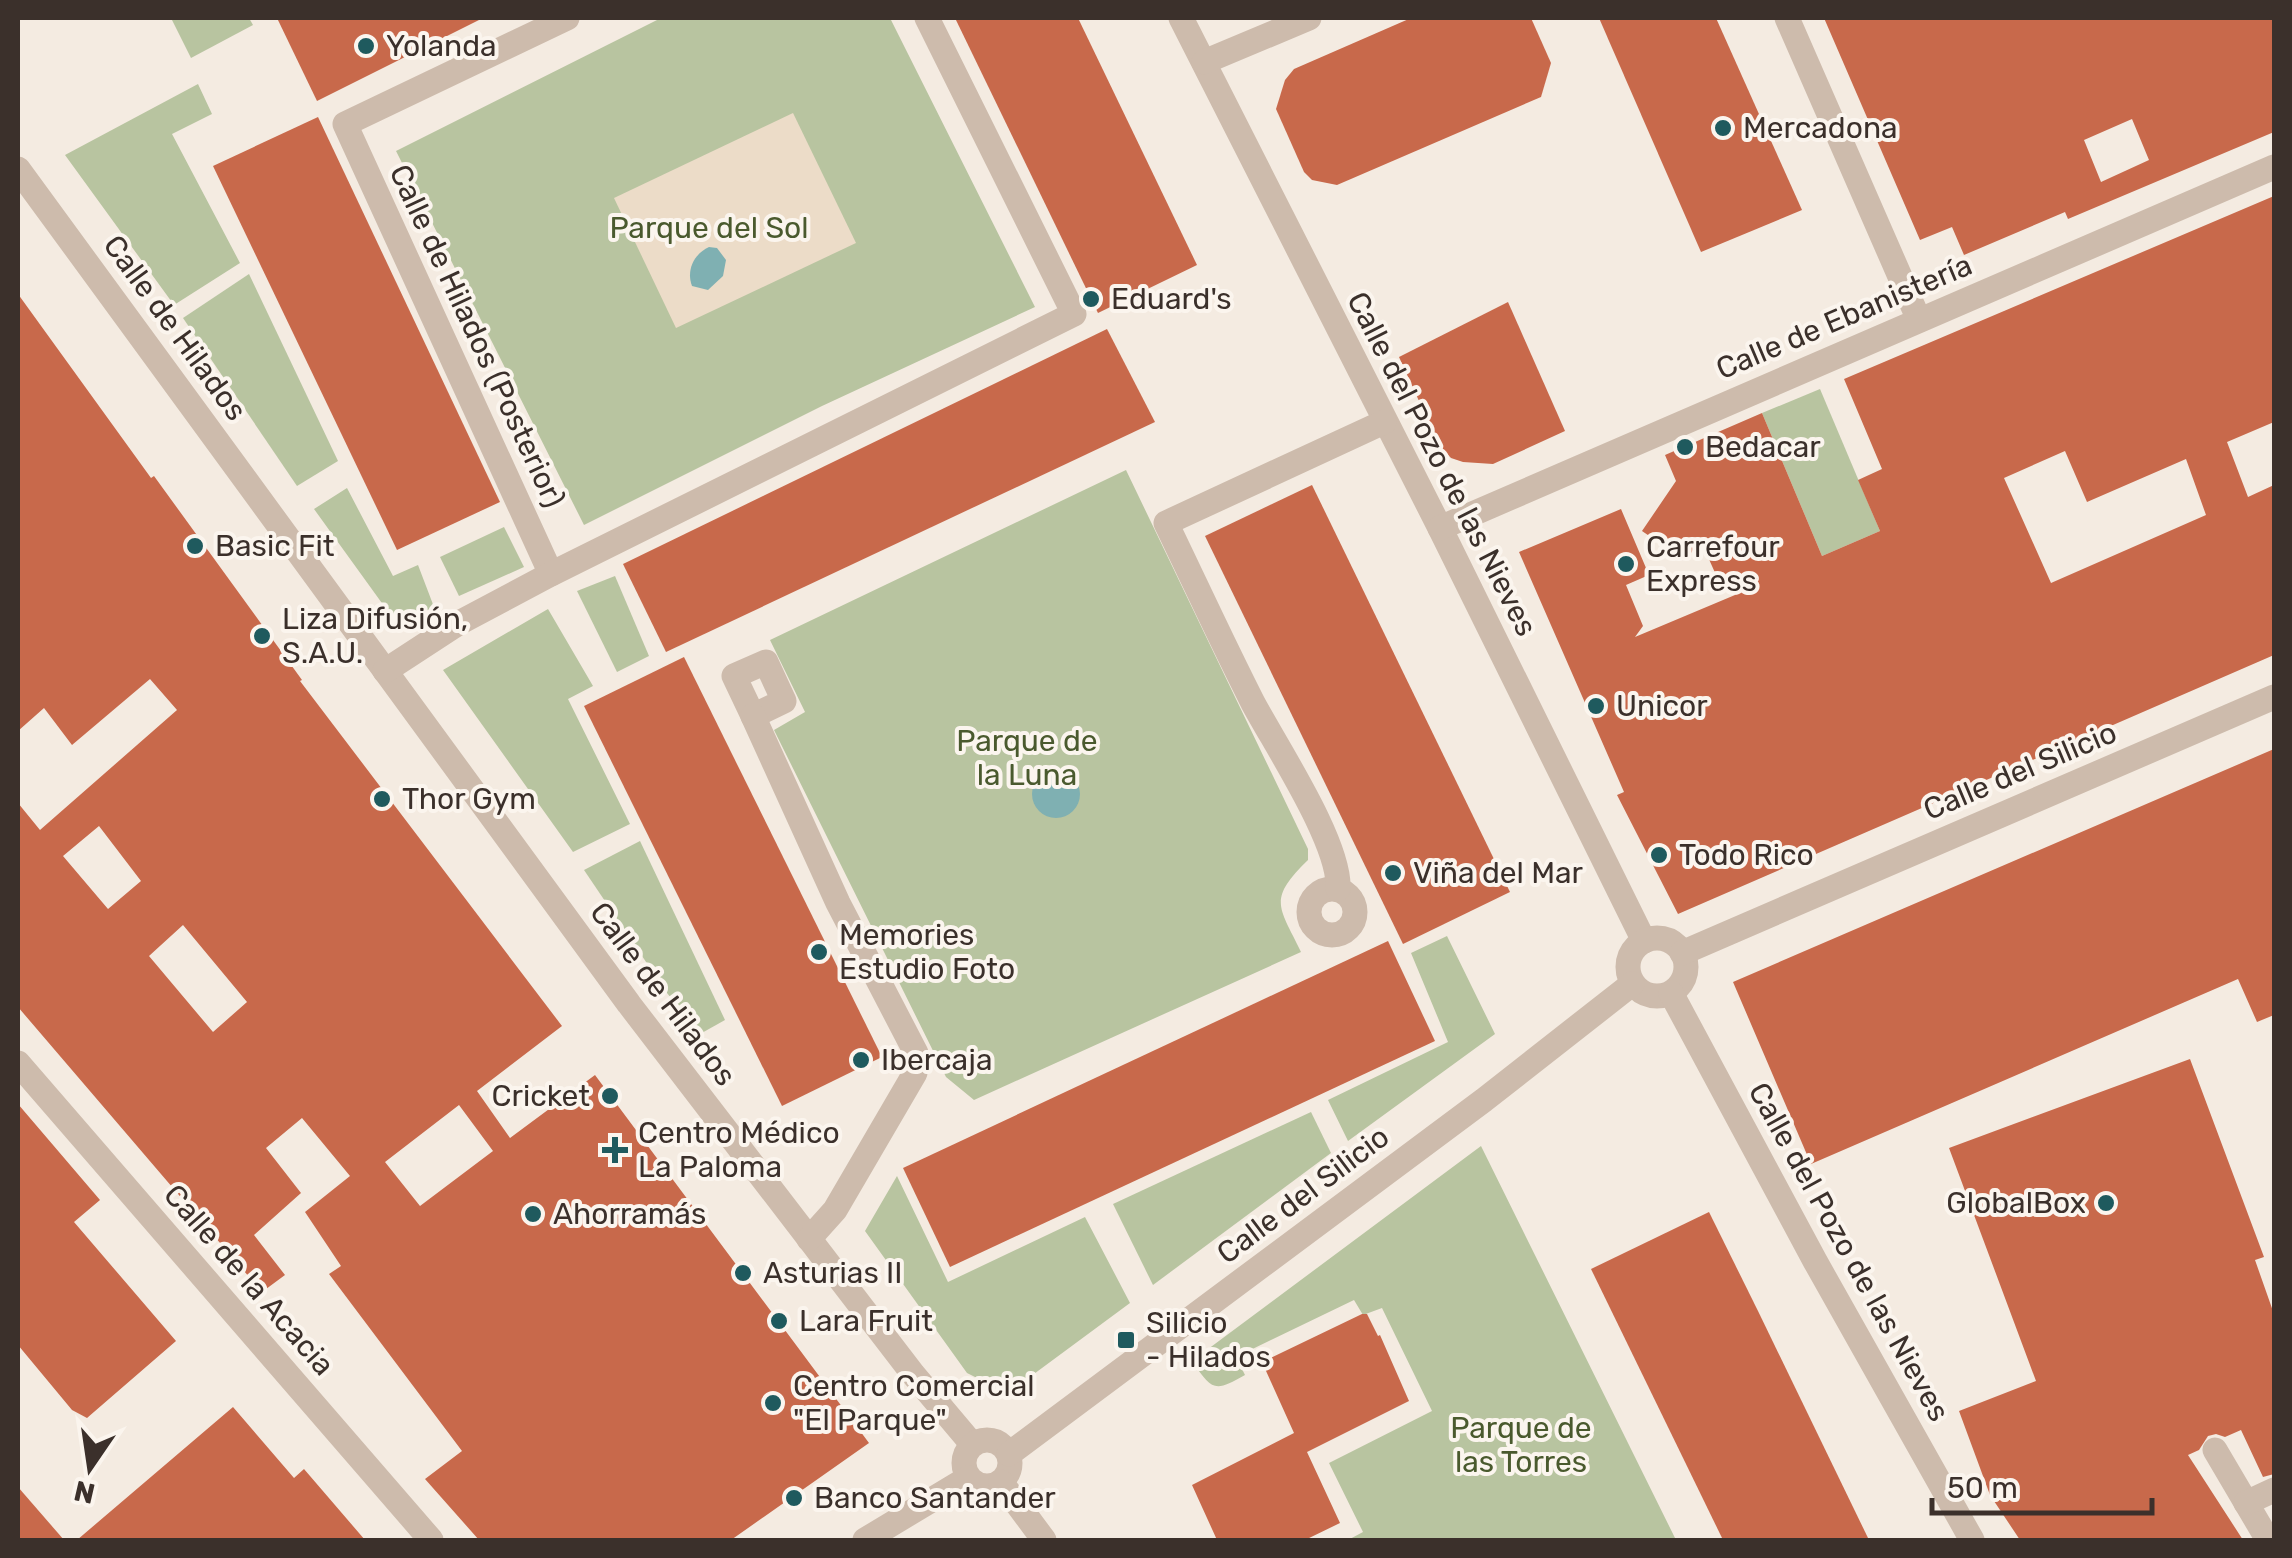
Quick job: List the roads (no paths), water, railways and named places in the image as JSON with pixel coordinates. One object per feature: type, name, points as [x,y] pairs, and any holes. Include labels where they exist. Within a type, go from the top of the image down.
[{"type":"street","name":"Calle de Hilados (Posterior)","points":[[552,574],[345,124],[567,18]]},
{"type":"street","points":[[385,671],[457,624],[552,574],[1074,314],[926,18]]},
{"type":"street","name":"Calle del Pozo de las Nieves","points":[[1181,18],[1644,940]]},
{"type":"street","points":[[1204,62],[1309,18]]},
{"type":"street","points":[[1787,18],[1920,320]]},
{"type":"street","name":"Calle de Ebanistería","points":[[1440,528],[2274,168]]},
{"type":"street","name":"Calle de Hilados","points":[[18,169],[629,1004],[972,1444]]},
{"type":"street","points":[[1338,889],[1339,872],[1319,828],[1166,524],[1384,422]]},
{"type":"street","name":"Calle del Silicio","points":[[1682,954],[2274,697]]},
{"type":"street","points":[[752,716],[838,902],[916,1053],[915,1073],[835,1210],[809,1239]]},
{"type":"street","points":[[1658,938],[1673,943],[1682,954],[1686,965],[1683,981],[1671,993],[1656,997],[1642,993],[1632,984],[1627,968],[1632,950],[1644,940],[1658,938]]},
{"type":"street","name":"Calle del Silicio","points":[[1009,1454],[1484,1100],[1632,984]]},
{"type":"street","name":"Calle del Pozo de las Nieves","points":[[1671,993],[1814,1261],[1972,1540]]},
{"type":"street","name":"Calle de la Acacia","points":[[18,1063],[430,1540]]},
{"type":"street","points":[[984,1439],[1000,1443],[1009,1454],[1008,1474],[989,1487],[968,1478],[963,1466],[964,1454],[972,1444],[984,1439]]},
{"type":"street","points":[[2214,1450],[2268,1540]]},
{"type":"street","points":[[865,1540],[968,1478]]},
{"type":"street","points":[[1001,1482],[1044,1540]]},
{"type":"street","points":[[2246,1503],[2274,1490]]},
{"type":"water","points":[[709,247],[717,248],[726,260],[723,276],[708,290],[692,286],[690,274],[695,258]]},
{"type":"water","points":[[1056,770],[1073,777],[1080,794],[1073,811],[1056,818],[1039,811],[1032,794],[1039,777]]},
{"type":"place","name":"Yolanda","points":[[366,46]]},
{"type":"place","name":"Mercadona","points":[[1723,128]]},
{"type":"place","name":"Eduard's","points":[[1091,299]]},
{"type":"place","name":"Bedacar","points":[[1685,447]]},
{"type":"place","name":"Basic Fit","points":[[195,546]]},
{"type":"place","name":"Carrefour Express","points":[[1626,564]]},
{"type":"place","name":"Liza Difusión, S.A.U.","points":[[262,636]]},
{"type":"place","name":"Unicor","points":[[1596,706]]},
{"type":"place","name":"Thor Gym","points":[[382,799]]},
{"type":"place","name":"Todo Rico","points":[[1659,855]]},
{"type":"place","name":"Viña del Mar","points":[[1393,873]]},
{"type":"place","name":"Memories Estudio Foto","points":[[819,952]]},
{"type":"place","name":"Ibercaja","points":[[861,1060]]},
{"type":"place","name":"Cricket","points":[[610,1096]]},
{"type":"place","name":"Centro Médico La Paloma","points":[[615,1150]]},
{"type":"place","name":"GlobalBox","points":[[2106,1203]]},
{"type":"place","name":"Ahorramás","points":[[533,1214]]},
{"type":"place","name":"Asturias II","points":[[743,1273]]},
{"type":"place","name":"Lara Fruit","points":[[779,1321]]},
{"type":"place","name":"Silicio - Hilados","points":[[1126,1340]]},
{"type":"place","name":"Centro Comercial \"El Parque\"","points":[[773,1403]]},
{"type":"place","name":"Banco Santander","points":[[794,1498]]},
{"type":"park label","name":"Parque del Sol","points":[[709,228]]},
{"type":"park label","name":"Parque de la Luna","points":[[1027,758]]},
{"type":"park label","name":"Parque de las Torres","points":[[1521,1445]]}]
